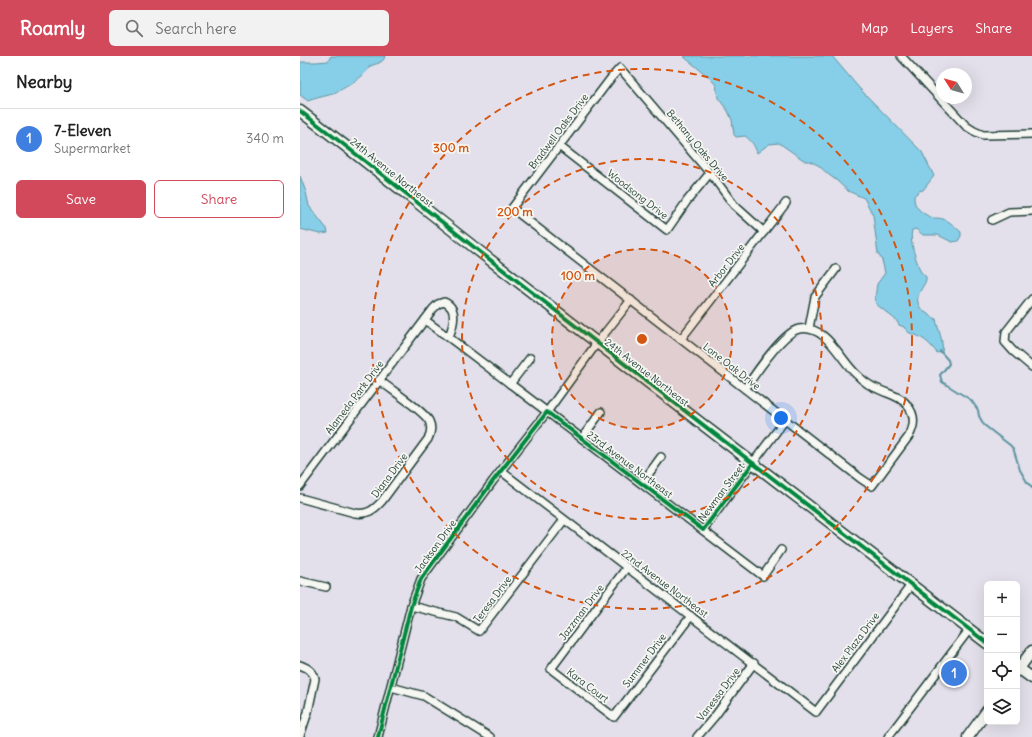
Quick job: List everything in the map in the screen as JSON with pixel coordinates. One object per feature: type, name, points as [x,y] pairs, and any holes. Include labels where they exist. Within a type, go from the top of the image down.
[{"type":"street","points":[[901,56],[966,126],[974,131],[983,135],[1032,134]]},
{"type":"street","name":"Bradwell Oaks Drive","points":[[512,208],[620,68]]},
{"type":"street","name":"Bethany Oaks Drive","points":[[620,68],[710,173],[734,205],[764,232]]},
{"type":"street","name":"24th Avenue Northeast","points":[[300,110],[382,173],[444,225],[984,641]]},
{"type":"street","name":"Woodsong Drive","points":[[559,146],[667,230],[687,201],[710,173]]},
{"type":"street","name":"Arbor Drive","points":[[680,339],[786,203]]},
{"type":"street","name":"Lone Oak Drive","points":[[512,208],[872,486],[909,436],[913,427],[912,414],[903,400],[878,390],[866,382],[854,372],[825,337],[817,331],[809,328]]},
{"type":"street","points":[[992,220],[1009,212],[1032,211]]},
{"type":"street","points":[[745,389],[784,338],[798,329],[809,328],[815,297],[836,269]]},
{"type":"street","points":[[1032,299],[1006,332],[1005,339],[1006,345],[1032,367]]},
{"type":"street","name":"Jackson Drive","points":[[378,737],[411,606],[418,585],[425,572],[631,300]]},
{"type":"street","name":"Alameda Park Drive","points":[[300,486],[424,320],[438,304],[444,302],[451,307],[454,317],[454,324],[449,338]]},
{"type":"street","name":"23rd Avenue Northeast","points":[[424,320],[642,483],[763,576],[781,550]]},
{"type":"street","points":[[510,384],[530,358]]},
{"type":"street","name":"Diana Drive","points":[[300,498],[355,513],[365,513],[374,510],[428,440],[430,435],[430,426],[426,416],[379,380]]},
{"type":"street","points":[[582,438],[601,412]]},
{"type":"street","name":"Newman Street","points":[[703,530],[785,420]]},
{"type":"street","points":[[642,483],[661,457]]},
{"type":"street","name":"22nd Avenue Northeast","points":[[501,471],[754,663],[816,712]]},
{"type":"street","name":"Teresa Drive","points":[[411,606],[456,617],[479,631],[564,520]]},
{"type":"street","name":"Jazzman Drive","points":[[551,669],[627,567]]},
{"type":"street","points":[[300,581],[326,587]]},
{"type":"street","name":"Alex Plaza Drive","points":[[816,712],[911,585]]},
{"type":"street","name":"Summer Drive","points":[[614,717],[691,616]]},
{"type":"street","points":[[888,737],[969,630]]},
{"type":"street","points":[[1020,666],[1032,651]]},
{"type":"street","name":"Vanessa Drive","points":[[697,737],[715,716],[754,663]]},
{"type":"street","points":[[300,665],[309,669],[314,674],[314,684],[304,726],[300,736]]},
{"type":"street","name":"Kara Court","points":[[551,669],[614,717]]},
{"type":"street","points":[[1020,670],[1032,678]]},
{"type":"street","points":[[391,687],[424,696],[490,737]]},
{"type":"street","points":[[968,737],[984,715]]},
{"type":"water","points":[[331,56],[385,56],[381,62],[370,66],[363,75],[346,87],[329,95],[308,101],[300,95],[300,62],[328,61]]},
{"type":"water","points":[[683,56],[832,56],[859,88],[922,152],[934,176],[923,190],[919,191],[914,196],[915,204],[919,210],[926,215],[933,218],[941,218],[946,220],[961,232],[961,236],[958,241],[952,242],[938,235],[923,235],[916,229],[912,230],[911,235],[912,245],[920,271],[926,277],[918,296],[918,303],[923,311],[936,319],[942,340],[942,352],[937,353],[920,337],[909,333],[904,327],[899,325],[896,320],[876,304],[875,298],[877,284],[885,273],[882,260],[878,254],[873,215],[864,198],[848,191],[818,165],[805,161],[779,143],[769,144],[757,153],[752,143],[745,136],[736,137],[734,135],[732,120],[728,111],[718,98],[716,85],[710,78]]},
{"type":"water","points":[[300,176],[309,206],[327,229],[328,233],[320,234],[300,229]]},
{"type":"waterway","points":[[940,351],[948,360],[949,364],[940,375],[942,382],[971,400],[978,410],[979,416],[984,425],[1011,446],[1020,470],[1032,488]]},
{"type":"cycle path","points":[[300,111],[492,262],[984,641]]},
{"type":"cycle path","points":[[378,737],[411,606],[421,579],[493,481],[547,412],[703,530],[753,463]]},
{"type":"place","name":"7-Eleven","points":[[954,673]]}]
